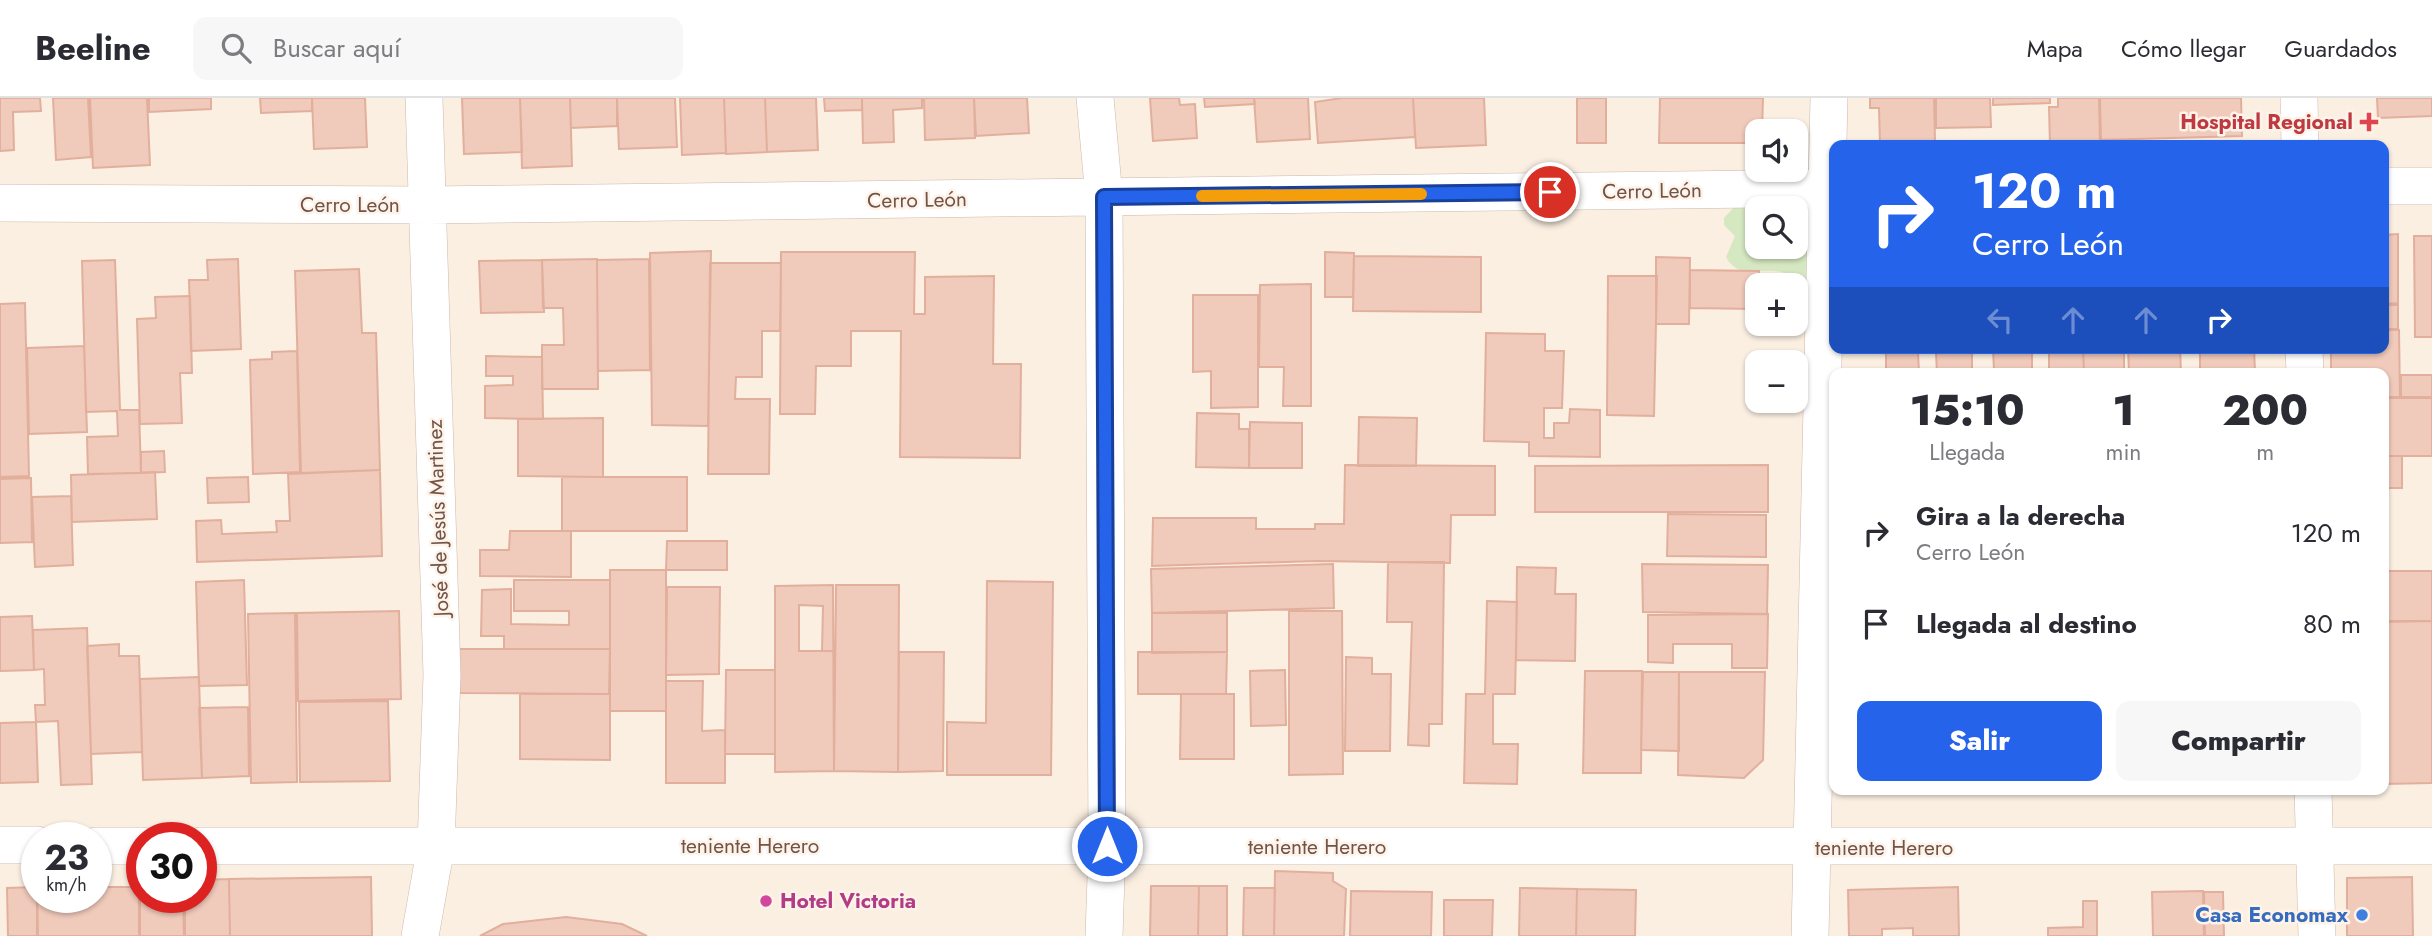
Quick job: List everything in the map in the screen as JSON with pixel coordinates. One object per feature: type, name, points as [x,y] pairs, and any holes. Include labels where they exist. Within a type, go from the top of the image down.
[{"type":"street","name":"José de Jesús Martinez","points":[[420,936],[436,846],[442,675],[424,98]]},
{"type":"street","points":[[1095,98],[1104,197],[1107,846],[1104,936]]},
{"type":"street","points":[[1829,98],[1830,140]]},
{"type":"street","points":[[2299,98],[2300,140]]},
{"type":"street","points":[[2389,186],[2432,186]]},
{"type":"street","name":"Cerro León","points":[[0,203],[429,205],[1829,188]]},
{"type":"street","points":[[1810,936],[1829,292]]},
{"type":"street","points":[[2313,795],[2317,936]]},
{"type":"street","points":[[0,845],[21,845]]},
{"type":"street","name":"teniente Herero","points":[[217,846],[2432,846]]},
{"type":"green space","points":[[1735,206],[1745,206],[1745,259],[1808,259],[1809,245],[1808,278],[1808,273],[1749,271],[1732,265],[1726,257],[1735,236],[1724,225],[1724,218]]},
{"type":"building","points":[[0,98],[40,98],[41,111],[13,112],[14,150],[0,151]]},
{"type":"building","points":[[53,98],[88,98],[91,157],[56,160]]},
{"type":"building","points":[[90,98],[147,98],[150,165],[93,168]]},
{"type":"building","points":[[149,98],[211,98],[211,109],[149,112]]},
{"type":"building","points":[[260,98],[312,98],[312,111],[261,113]]},
{"type":"building","points":[[312,98],[365,98],[367,147],[314,149]]},
{"type":"building","points":[[462,98],[520,98],[522,152],[464,154]]},
{"type":"building","points":[[520,98],[570,98],[572,166],[522,168]]},
{"type":"building","points":[[570,98],[617,98],[617,126],[571,128]]},
{"type":"building","points":[[617,98],[675,98],[677,147],[619,149]]},
{"type":"building","points":[[680,98],[724,98],[726,153],[682,155]]},
{"type":"building","points":[[724,98],[765,98],[767,152],[726,154]]},
{"type":"building","points":[[765,98],[816,98],[818,150],[767,152]]},
{"type":"building","points":[[824,98],[862,98],[862,110],[825,111]]},
{"type":"building","points":[[862,98],[922,98],[922,108],[893,110],[894,142],[863,143]]},
{"type":"building","points":[[924,98],[974,98],[975,138],[925,140]]},
{"type":"building","points":[[974,98],[1027,98],[1029,133],[976,136]]},
{"type":"building","points":[[1150,98],[1179,98],[1180,105],[1195,104],[1197,138],[1153,141]]},
{"type":"building","points":[[1204,98],[1254,98],[1255,104],[1205,107]]},
{"type":"building","points":[[1254,98],[1308,98],[1310,139],[1257,142]]},
{"type":"building","points":[[1342,98],[1413,98],[1415,137],[1318,143],[1315,102]]},
{"type":"building","points":[[1413,98],[1484,98],[1486,145],[1416,148]]},
{"type":"building","points":[[1577,98],[1606,98],[1606,143],[1577,143]]},
{"type":"building","points":[[1660,98],[1763,98],[1762,119],[1745,119],[1745,143],[1659,143]]},
{"type":"building","points":[[1870,98],[1934,98],[1935,140],[1880,140],[1879,108],[1870,108]]},
{"type":"building","points":[[1936,98],[1990,98],[1991,127],[1936,128]]},
{"type":"building","points":[[1993,98],[2050,98],[2050,103],[1993,105]]},
{"type":"building","points":[[2058,98],[2099,98],[2100,140],[2050,140],[2049,107],[2058,107]]},
{"type":"building","points":[[2100,98],[2241,98],[2242,136],[2101,140]]},
{"type":"building","points":[[2377,98],[2432,98],[2432,116],[2378,118]]},
{"type":"building","points":[[2398,234],[2398,303],[2389,304],[2389,235]]},
{"type":"building","points":[[2414,236],[2432,236],[2432,337],[2415,337]]},
{"type":"building","points":[[711,251],[708,426],[652,425],[650,253]]},
{"type":"building","points":[[781,252],[915,252],[914,314],[925,314],[925,277],[994,276],[993,364],[1021,364],[1020,458],[900,457],[901,331],[851,331],[851,366],[816,366],[815,414],[780,414]]},
{"type":"building","points":[[1325,252],[1354,253],[1353,297],[1325,297]]},
{"type":"building","points":[[1354,256],[1481,257],[1481,312],[1353,311]]},
{"type":"building","points":[[1656,257],[1690,258],[1689,324],[1656,324]]},
{"type":"building","points":[[238,259],[241,349],[191,351],[189,280],[208,280],[207,260]]},
{"type":"building","points":[[597,259],[598,389],[542,389],[542,345],[564,345],[563,308],[543,308],[542,260]]},
{"type":"building","points":[[649,259],[650,370],[598,371],[597,260]]},
{"type":"building","points":[[115,260],[120,410],[139,410],[141,473],[88,474],[87,437],[118,436],[117,411],[86,412],[82,261]]},
{"type":"building","points":[[542,260],[544,312],[481,313],[479,261]]},
{"type":"building","points":[[710,263],[781,263],[780,331],[762,331],[762,377],[736,377],[735,399],[770,399],[769,474],[708,474]]},
{"type":"building","points":[[359,269],[362,333],[376,333],[380,470],[301,473],[295,271]]},
{"type":"building","points":[[1690,270],[1759,271],[1745,273],[1745,309],[1690,308]]},
{"type":"building","points":[[1608,276],[1657,276],[1654,416],[1607,415]]},
{"type":"building","points":[[1311,284],[1311,406],[1283,406],[1284,367],[1259,367],[1260,285]]},
{"type":"building","points":[[1193,295],[1258,295],[1258,407],[1211,408],[1211,371],[1193,372]]},
{"type":"building","points":[[190,296],[192,373],[180,373],[182,423],[140,424],[137,319],[156,318],[155,297]]},
{"type":"building","points":[[25,303],[29,476],[0,477],[0,304]]},
{"type":"building","points":[[2389,305],[2398,305],[2398,329],[2389,329]]},
{"type":"building","points":[[2389,330],[2399,330],[2400,397],[2389,397],[2389,368],[2331,368],[2331,354],[2389,354]]},
{"type":"building","points":[[1486,333],[1545,334],[1545,351],[1564,351],[1562,408],[1544,408],[1544,438],[1554,438],[1554,423],[1569,423],[1570,409],[1600,410],[1600,457],[1529,456],[1529,442],[1484,441]]},
{"type":"building","points":[[84,346],[87,432],[29,434],[27,348]]},
{"type":"building","points":[[297,351],[300,472],[253,474],[250,360],[272,359],[272,352]]},
{"type":"building","points":[[1886,354],[1918,354],[1919,368],[1886,368]]},
{"type":"building","points":[[1936,354],[1972,354],[1972,368],[1937,368]]},
{"type":"building","points":[[1993,354],[2032,354],[2032,368],[1994,368]]},
{"type":"building","points":[[2049,354],[2083,354],[2084,368],[2049,368]]},
{"type":"building","points":[[2083,354],[2124,354],[2124,368],[2084,368]]},
{"type":"building","points":[[2128,354],[2180,354],[2181,368],[2129,368]]},
{"type":"building","points":[[2200,354],[2254,354],[2255,368],[2200,368]]},
{"type":"building","points":[[486,356],[542,357],[543,419],[485,418],[485,386],[513,385],[513,376],[486,376]]},
{"type":"building","points":[[2401,375],[2432,375],[2432,397],[2401,397]]},
{"type":"building","points":[[2389,398],[2432,398],[2432,456],[2389,456]]},
{"type":"building","points":[[1197,413],[1239,414],[1239,429],[1249,429],[1249,468],[1196,467]]},
{"type":"building","points":[[1359,417],[1417,418],[1416,466],[1358,466]]},
{"type":"building","points":[[603,418],[603,477],[518,476],[518,419]]},
{"type":"building","points":[[1250,422],[1302,423],[1302,468],[1249,468]]},
{"type":"building","points":[[164,451],[165,472],[141,473],[141,452]]},
{"type":"building","points":[[2389,456],[2402,456],[2402,488],[2389,488]]},
{"type":"building","points":[[1345,465],[1495,466],[1495,515],[1451,515],[1450,563],[1317,561],[1152,566],[1153,518],[1256,518],[1256,529],[1315,529],[1315,524],[1344,524]]},
{"type":"building","points":[[1768,465],[1768,512],[1535,512],[1535,466]]},
{"type":"building","points":[[380,470],[382,556],[197,562],[196,521],[221,520],[222,534],[277,532],[276,521],[290,521],[288,474]]},
{"type":"building","points":[[155,472],[157,519],[72,522],[71,475]]},
{"type":"building","points":[[248,477],[249,502],[208,503],[207,478]]},
{"type":"building","points":[[562,477],[687,477],[687,531],[562,531]]},
{"type":"building","points":[[31,478],[32,542],[0,543],[0,479]]},
{"type":"building","points":[[71,496],[73,565],[35,567],[32,497]]},
{"type":"building","points":[[1668,514],[1766,515],[1766,557],[1667,556]]},
{"type":"building","points":[[510,531],[571,531],[571,577],[480,576],[480,550],[509,550]]},
{"type":"building","points":[[667,541],[727,541],[727,570],[666,570]]},
{"type":"building","points":[[1388,562],[1444,562],[1442,724],[1429,724],[1429,746],[1408,745],[1412,622],[1387,622]]},
{"type":"building","points":[[1333,564],[1334,608],[1152,613],[1151,569]]},
{"type":"building","points":[[1642,564],[1768,565],[1767,614],[1643,612]]},
{"type":"building","points":[[1517,567],[1556,568],[1555,594],[1576,594],[1575,661],[1516,660]]},
{"type":"building","points":[[610,570],[666,570],[666,711],[610,711]]},
{"type":"building","points":[[2389,571],[2432,571],[2432,621],[2389,621]]},
{"type":"building","points":[[244,580],[247,685],[199,686],[196,582]]},
{"type":"building","points":[[514,580],[610,580],[610,649],[504,649],[504,636],[481,636],[482,590],[511,589],[511,624],[569,625],[569,611],[514,611]]},
{"type":"building","points":[[987,581],[1053,582],[1051,775],[947,775],[947,722],[986,723]]},
{"type":"building","points":[[833,585],[834,771],[775,772],[775,586]],"holes":[[[799,605],[823,606],[822,651],[799,651]]]},
{"type":"building","points":[[836,585],[899,585],[898,772],[834,771]]},
{"type":"building","points":[[667,587],[720,587],[719,674],[666,675]]},
{"type":"building","points":[[1487,601],[1517,602],[1515,694],[1493,694],[1493,744],[1518,744],[1517,784],[1464,783],[1466,694],[1485,694]]},
{"type":"building","points":[[399,611],[401,699],[298,701],[297,613]]},
{"type":"building","points":[[1289,611],[1342,611],[1343,774],[1289,775]]},
{"type":"building","points":[[295,613],[297,782],[251,783],[248,614]]},
{"type":"building","points":[[1152,613],[1227,613],[1227,652],[1152,653]]},
{"type":"building","points":[[1768,614],[1767,668],[1732,668],[1732,644],[1673,644],[1673,663],[1648,662],[1648,615]]},
{"type":"building","points":[[32,616],[34,670],[0,671],[0,617]]},
{"type":"building","points":[[2432,621],[2432,783],[2389,784],[2389,622]]},
{"type":"building","points":[[87,628],[92,784],[61,785],[58,721],[36,722],[35,705],[45,705],[44,669],[34,670],[33,630]]},
{"type":"building","points":[[119,644],[119,656],[139,656],[142,752],[91,754],[87,646]]},
{"type":"building","points":[[459,649],[610,649],[609,694],[458,693]]},
{"type":"building","points":[[899,652],[944,652],[943,771],[898,772]]},
{"type":"building","points":[[1138,652],[1227,652],[1226,694],[1138,694]]},
{"type":"building","points":[[1346,657],[1372,658],[1372,674],[1391,674],[1390,751],[1345,751]]},
{"type":"building","points":[[726,670],[775,670],[775,754],[725,754]]},
{"type":"building","points":[[1285,670],[1286,725],[1251,726],[1250,671]]},
{"type":"building","points":[[1585,671],[1642,671],[1641,773],[1583,773]]},
{"type":"building","points":[[1643,672],[1679,672],[1679,751],[1641,750]]},
{"type":"building","points":[[1679,672],[1765,672],[1763,760],[1744,778],[1678,775]]},
{"type":"building","points":[[199,677],[202,778],[143,780],[140,679]]},
{"type":"building","points":[[666,681],[703,681],[702,731],[725,730],[725,783],[666,783]]},
{"type":"building","points":[[520,694],[610,694],[610,760],[520,759]]},
{"type":"building","points":[[1181,694],[1234,694],[1234,759],[1180,759]]},
{"type":"building","points":[[388,701],[390,781],[300,782],[299,702]]},
{"type":"building","points":[[248,707],[249,776],[202,778],[199,708]]},
{"type":"building","points":[[36,722],[38,782],[0,783],[0,723]]},
{"type":"building","points":[[1275,871],[1333,873],[1333,881],[1346,889],[1344,936],[1274,936]]},
{"type":"building","points":[[371,877],[372,936],[230,936],[229,879]]},
{"type":"building","points":[[2412,877],[2413,936],[2347,936],[2347,878]]},
{"type":"building","points":[[217,879],[229,879],[230,936],[185,936],[185,913],[217,913]]},
{"type":"building","points":[[1151,886],[1199,886],[1198,936],[1150,936]]},
{"type":"building","points":[[1199,886],[1227,886],[1227,936],[1198,936]]},
{"type":"building","points":[[112,887],[126,887],[126,913],[139,913],[139,936],[37,936],[37,913],[112,913]]},
{"type":"building","points":[[1958,887],[1959,936],[1913,936],[1913,928],[1882,929],[1882,936],[1849,936],[1848,890]]},
{"type":"building","points":[[7,888],[21,888],[21,913],[38,913],[38,936],[8,936]]},
{"type":"building","points":[[1244,888],[1275,888],[1274,936],[1243,936]]},
{"type":"building","points":[[1520,888],[1577,889],[1576,936],[1519,936]]},
{"type":"building","points":[[1577,889],[1636,890],[1635,936],[1576,936]]},
{"type":"building","points":[[1351,891],[1432,892],[1431,936],[1350,936]]},
{"type":"building","points":[[2203,891],[2204,936],[2153,936],[2152,892]]},
{"type":"building","points":[[2204,892],[2223,892],[2224,936],[2205,936]]},
{"type":"building","points":[[1444,900],[1493,900],[1492,936],[1444,936]]},
{"type":"building","points":[[2083,901],[2097,901],[2097,936],[2048,936],[2048,928],[2083,927]]},
{"type":"building","points":[[140,913],[183,913],[184,936],[140,936]]},
{"type":"building","points":[[566,917],[622,924],[647,936],[480,936],[503,924]]},
{"type":"slow traffic","points":[[1202,196],[1421,194]]},
{"type":"place","name":"Hospital Regional","points":[[2369,122]]},
{"type":"place","name":"Hotel Victoria","points":[[766,901]]},
{"type":"place","name":"Casa Economax","points":[[2362,915]]},
{"type":"route","points":[[1107,846],[1104,197],[1550,192]]}]
